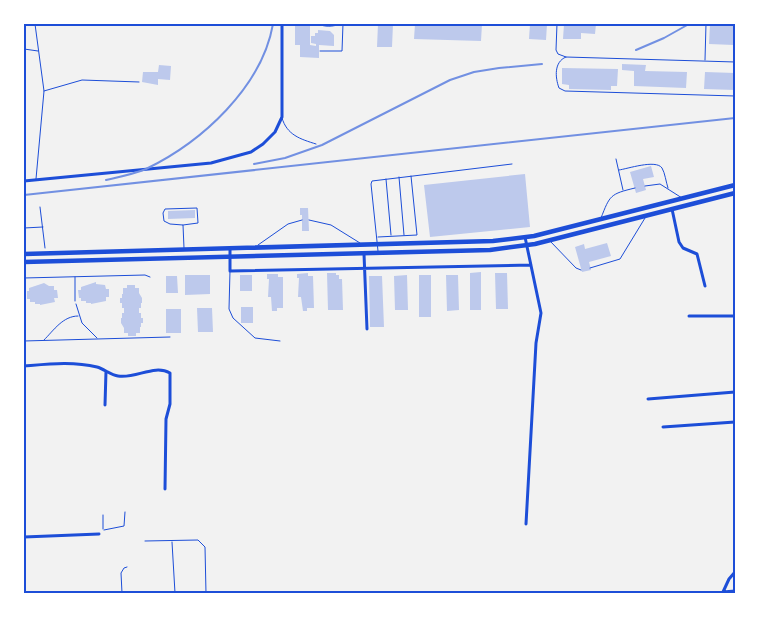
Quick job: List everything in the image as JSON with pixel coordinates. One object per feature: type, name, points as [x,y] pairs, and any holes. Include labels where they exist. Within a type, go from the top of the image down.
[{"type":"main road","points":[[24,254],[464,243],[525,237],[735,185]]},
{"type":"main road","points":[[24,262],[463,251],[527,246],[735,193]]},
{"type":"main road","points":[[96,252],[97,260]]},
{"type":"street","points":[[24,181],[211,163],[251,152],[263,144],[275,132],[282,117],[282,24]]},
{"type":"street","points":[[672,209],[679,242],[682,248],[696,254],[700,260],[705,286]]},
{"type":"street","points":[[525,237],[541,316],[536,343],[526,524]]},
{"type":"street","points":[[230,249],[230,270],[532,265]]},
{"type":"street","points":[[364,254],[367,328]]},
{"type":"street","points":[[689,316],[735,316]]},
{"type":"street","points":[[24,366],[77,364],[98,368],[118,376],[163,369],[170,373],[170,404],[166,418],[165,489]]},
{"type":"street","points":[[105,406],[106,371]]},
{"type":"street","points":[[648,399],[735,392]]},
{"type":"street","points":[[663,427],[735,422]]},
{"type":"street","points":[[24,537],[100,534]]},
{"type":"street","points":[[723,592],[729,579],[735,572]]},
{"type":"street","points":[[718,593],[735,591]]},
{"type":"lane","points":[[35,24],[44,92],[36,180]]},
{"type":"lane","points":[[318,24],[334,26],[340,24]]},
{"type":"lane","points":[[320,51],[342,51],[343,24]]},
{"type":"lane","points":[[556,24],[556,50],[558,54],[566,58]]},
{"type":"lane","points":[[705,61],[706,24]]},
{"type":"lane","points":[[24,49],[39,51]]},
{"type":"lane","points":[[735,62],[566,58],[560,60],[557,65],[557,82],[559,88],[566,91],[735,96]]},
{"type":"lane","points":[[44,92],[82,80],[139,82]]},
{"type":"lane","points":[[282,117],[285,126],[295,136],[316,144]]},
{"type":"lane","points":[[616,159],[623,191]]},
{"type":"lane","points":[[378,253],[371,184],[374,180],[512,164]]},
{"type":"lane","points":[[618,170],[649,164],[660,165],[668,188]]},
{"type":"lane","points":[[377,237],[417,235],[411,176]]},
{"type":"lane","points":[[399,177],[404,236]]},
{"type":"lane","points":[[386,178],[391,236]]},
{"type":"lane","points":[[645,186],[658,184],[668,188],[682,198]]},
{"type":"lane","points":[[600,219],[612,195],[634,188]]},
{"type":"lane","points":[[198,208],[198,223],[184,225],[170,224],[164,221],[163,213],[165,209],[198,208]]},
{"type":"lane","points":[[590,268],[620,259],[647,216]]},
{"type":"lane","points":[[253,248],[288,224],[302,220]]},
{"type":"lane","points":[[310,220],[331,225],[365,246]]},
{"type":"lane","points":[[184,225],[184,250]]},
{"type":"lane","points":[[550,240],[576,268],[581,270]]},
{"type":"lane","points":[[230,270],[229,309],[233,318],[255,338],[280,341]]},
{"type":"lane","points":[[24,278],[145,275],[150,277]]},
{"type":"lane","points":[[75,277],[75,301]]},
{"type":"lane","points":[[145,541],[198,540],[204,544],[206,593]]},
{"type":"lane","points":[[172,541],[175,593]]},
{"type":"lane","points":[[122,593],[121,573],[127,567]]},
{"type":"path","points":[[40,207],[46,254]]},
{"type":"path","points":[[24,228],[43,227]]},
{"type":"path","points":[[75,301],[82,323],[98,339]]},
{"type":"path","points":[[44,340],[66,318],[79,316]]},
{"type":"path","points":[[24,341],[170,337]]},
{"type":"path","points":[[103,515],[102,530],[124,526],[125,512]]},
{"type":"building","points":[[295,24],[310,24],[310,45],[316,46],[316,44],[311,43],[311,36],[315,36],[318,30],[330,31],[334,35],[334,46],[319,45],[319,58],[300,57],[300,45],[295,45]]},
{"type":"building","points":[[378,24],[393,24],[392,47],[377,47]]},
{"type":"building","points":[[415,24],[482,24],[481,41],[414,39]]},
{"type":"building","points":[[530,24],[547,24],[546,40],[529,39]]},
{"type":"building","points":[[564,24],[596,24],[595,34],[581,33],[581,39],[563,39]]},
{"type":"building","points":[[710,24],[735,24],[734,45],[709,44]]},
{"type":"building","points":[[622,64],[646,65],[645,71],[687,72],[686,88],[634,86],[634,71],[622,70]]},
{"type":"building","points":[[159,65],[171,66],[170,80],[158,79],[158,85],[142,82],[143,72],[158,72]]},
{"type":"building","points":[[562,68],[618,69],[617,86],[611,86],[611,90],[569,89],[569,85],[562,84]]},
{"type":"building","points":[[705,72],[735,73],[735,90],[704,89]]},
{"type":"building","points":[[651,166],[654,177],[643,179],[646,190],[636,193],[630,172]]},
{"type":"building","points":[[525,174],[530,227],[430,237],[424,185]]},
{"type":"building","points":[[300,208],[308,208],[309,231],[302,231]]},
{"type":"building","points":[[195,210],[195,218],[168,219],[168,211]]},
{"type":"building","points":[[607,243],[611,256],[589,262],[591,270],[582,272],[575,247],[584,244],[585,249]]},
{"type":"building","points":[[481,272],[481,310],[470,310],[470,273]]},
{"type":"building","points":[[308,273],[308,276],[313,276],[314,308],[307,308],[307,311],[303,311],[301,297],[298,297],[299,278],[297,278],[297,274]]},
{"type":"building","points":[[327,273],[336,273],[336,275],[339,275],[339,279],[342,279],[343,310],[328,310]]},
{"type":"building","points":[[495,273],[507,273],[508,309],[496,309]]},
{"type":"building","points":[[267,274],[278,274],[278,277],[283,277],[283,308],[277,308],[277,311],[272,311],[271,297],[268,297],[269,279],[267,279]]},
{"type":"building","points":[[185,275],[210,275],[210,294],[185,295]]},
{"type":"building","points":[[240,275],[252,275],[252,291],[240,291]]},
{"type":"building","points":[[407,275],[408,310],[395,310],[394,276]]},
{"type":"building","points":[[419,275],[431,275],[431,317],[419,317]]},
{"type":"building","points":[[446,275],[458,275],[459,310],[447,311]]},
{"type":"building","points":[[166,276],[177,276],[178,293],[166,293]]},
{"type":"building","points":[[369,276],[382,276],[384,327],[370,327]]},
{"type":"building","points":[[96,282],[96,284],[105,285],[106,289],[109,289],[109,297],[106,297],[106,301],[91,304],[81,301],[78,290],[81,290],[81,287]]},
{"type":"building","points":[[44,283],[54,286],[54,290],[57,290],[58,298],[54,298],[55,302],[40,305],[30,302],[30,299],[27,299],[29,288]]},
{"type":"building","points":[[127,285],[135,285],[135,288],[139,288],[142,298],[139,313],[141,313],[141,318],[143,318],[143,323],[141,323],[140,333],[136,333],[136,336],[128,336],[128,333],[124,333],[121,323],[124,308],[122,308],[122,303],[120,303],[120,298],[122,298],[123,288],[127,288]]},
{"type":"building","points":[[241,307],[253,307],[253,323],[241,323]]},
{"type":"building","points":[[197,308],[212,308],[213,332],[198,332]]},
{"type":"building","points":[[166,309],[181,309],[181,333],[166,333]]},
{"type":"railway","points":[[106,180],[146,169],[167,158],[208,128],[243,90],[267,47],[273,24]]},
{"type":"railway","points":[[636,50],[664,38],[689,24]]},
{"type":"railway","points":[[254,164],[285,158],[322,145],[450,80],[474,72],[542,64]]},
{"type":"railway","points":[[24,195],[735,118]]}]
